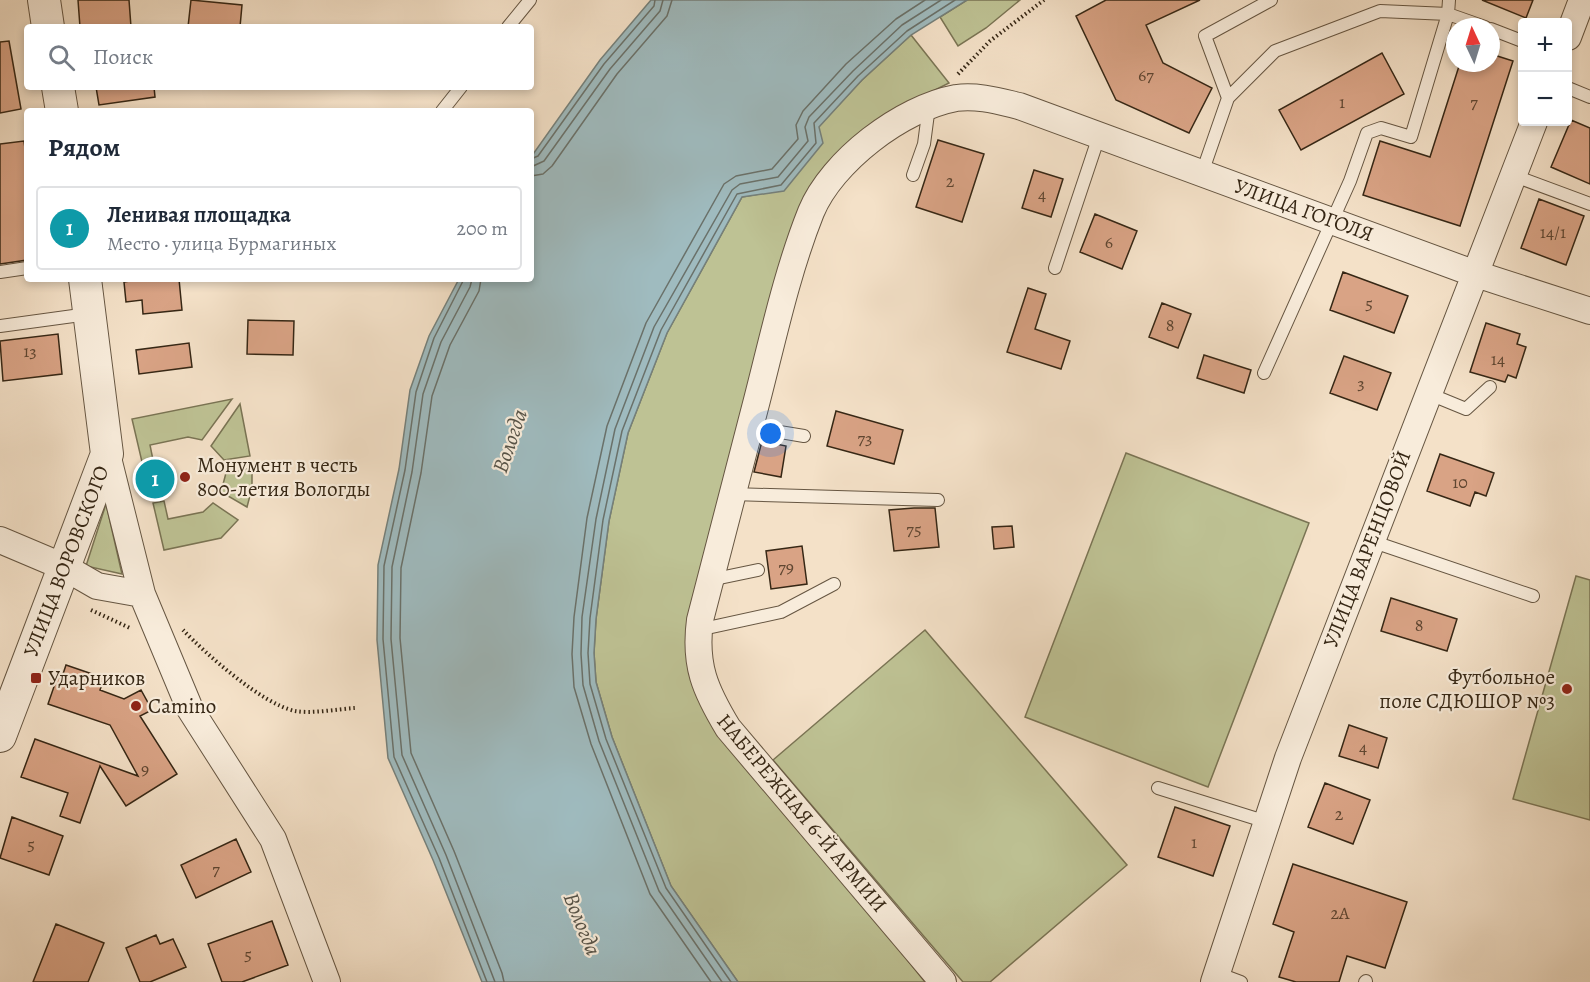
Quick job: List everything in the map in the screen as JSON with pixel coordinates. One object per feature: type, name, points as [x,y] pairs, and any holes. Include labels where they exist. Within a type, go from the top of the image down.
[{"type":"street","points":[[44,0],[48,24]]},
{"type":"street","points":[[1572,27],[1582,0]]},
{"type":"street","points":[[58,90],[62,108]]},
{"type":"street","name":"НАБЕРЕЖНАЯ 6-Й АРМИИ","points":[[943,982],[728,728],[711,700],[700,671],[698,630],[782,301],[812,210],[844,163],[893,124],[929,105],[967,98],[986,98],[1019,106]]},
{"type":"street","name":"УЛИЦА ГОГОЛЯ","points":[[1019,106],[1473,273],[1590,311]]},
{"type":"street","name":"УЛИЦА ВАРЕНЦОВОЙ","points":[[1215,978],[1288,758],[1473,273],[1532,126]]},
{"type":"street","points":[[86,282],[107,454],[142,594],[190,709],[273,839],[327,982]]},
{"type":"street","name":"УЛИЦА ВОРОВСКОГО","points":[[0,736],[107,454]]},
{"type":"street","points":[[0,540],[64,567],[97,586],[142,594]]},
{"type":"lane","points":[[510,24],[530,0]]},
{"type":"lane","points":[[1228,98],[1205,36],[1271,0]]},
{"type":"lane","points":[[1263,373],[1330,220],[1350,181],[1367,133],[1381,128],[1411,137],[1448,14],[1449,0]]},
{"type":"lane","points":[[1202,173],[1228,98],[1275,51],[1380,11],[1448,14],[1459,18]]},
{"type":"lane","points":[[1500,32],[1518,39]]},
{"type":"lane","points":[[444,108],[459,90]]},
{"type":"lane","points":[[1572,90],[1590,97]]},
{"type":"lane","points":[[913,175],[924,144],[929,105]]},
{"type":"lane","points":[[1055,268],[1099,136]]},
{"type":"lane","points":[[1512,176],[1590,204]]},
{"type":"lane","points":[[0,272],[24,268]]},
{"type":"lane","points":[[0,326],[90,314]]},
{"type":"lane","points":[[1427,393],[1466,409],[1490,387]]},
{"type":"lane","points":[[750,427],[804,436]]},
{"type":"lane","points":[[732,494],[938,500]]},
{"type":"lane","points":[[1371,541],[1533,596]]},
{"type":"lane","points":[[710,580],[758,570]]},
{"type":"lane","points":[[698,630],[781,612],[834,584]]},
{"type":"lane","points":[[1158,788],[1267,822]]},
{"type":"lane","points":[[1215,978],[1241,982]]},
{"type":"path","points":[[929,105],[990,41],[1044,0]]},
{"type":"path","points":[[90,609],[128,626],[138,634]]},
{"type":"path","points":[[176,623],[207,655],[259,693],[295,711],[355,708]]},
{"type":"green space","points":[[967,0],[1020,0],[986,28],[958,46],[940,17]]},
{"type":"green space","points":[[911,35],[949,83],[901,107],[869,131],[786,262],[698,695],[925,982],[738,982],[671,886],[612,737],[596,682],[594,653],[596,619],[609,521],[628,433],[667,333],[742,197],[784,190],[818,127],[862,80]]},
{"type":"green space","points":[[232,399],[202,440],[188,437],[150,445],[153,460],[142,462],[132,419]]},
{"type":"green space","points":[[240,404],[250,456],[224,460],[211,446]]},
{"type":"green space","points":[[1126,453],[1309,523],[1208,787],[1025,717]]},
{"type":"green space","points":[[252,468],[252,488],[247,507],[221,492],[226,473]]},
{"type":"green space","points":[[164,501],[168,519],[203,512],[213,503],[238,520],[221,538],[164,550],[153,503]]},
{"type":"green space","points":[[106,504],[122,574],[86,566]]},
{"type":"green space","name":"Футбольное поле СДЮШОР №3","points":[[1576,576],[1590,580],[1590,820],[1513,799]]},
{"type":"green space","points":[[925,630],[1127,865],[990,982],[963,982],[773,760]]},
{"type":"water","name":"Вологда","points":[[651,0],[967,0],[911,35],[862,80],[819,127],[823,143],[784,191],[742,197],[667,333],[628,433],[609,521],[596,619],[594,653],[596,682],[612,737],[671,886],[738,982],[482,982],[433,860],[388,758],[377,640],[378,565],[399,469],[410,390],[429,336],[457,282],[534,282],[534,153],[600,60]]},
{"type":"building","points":[[78,0],[129,0],[131,24],[80,24]]},
{"type":"building","points":[[191,0],[242,5],[240,24],[188,24]]},
{"type":"building","points":[[1106,0],[1200,0],[1146,25],[1163,63],[1212,88],[1189,133],[1116,100],[1076,16]]},
{"type":"building","points":[[1482,0],[1533,0],[1526,18]]},
{"type":"building","points":[[9,41],[21,109],[0,113],[0,42]]},
{"type":"building","points":[[1382,53],[1404,94],[1301,150],[1279,110]]},
{"type":"building","points":[[1500,57],[1513,61],[1460,226],[1363,195],[1380,141],[1430,157],[1457,72],[1500,72]]},
{"type":"building","points":[[96,90],[154,90],[155,97],[99,105]]},
{"type":"building","points":[[1572,120],[1590,128],[1590,184],[1551,167],[1568,126],[1572,126]]},
{"type":"building","points":[[938,140],[984,154],[962,222],[916,207]]},
{"type":"building","points":[[24,141],[24,260],[0,264],[0,144]]},
{"type":"building","points":[[1034,170],[1063,179],[1051,217],[1022,208]]},
{"type":"building","points":[[1539,199],[1584,216],[1566,265],[1521,248]]},
{"type":"building","points":[[1095,214],[1137,231],[1122,269],[1080,252]]},
{"type":"building","points":[[1343,272],[1408,296],[1394,333],[1330,310]]},
{"type":"building","points":[[124,282],[179,282],[182,310],[143,314],[142,300],[126,302]]},
{"type":"building","points":[[1028,288],[1046,294],[1035,329],[1070,341],[1061,369],[1007,352]]},
{"type":"building","points":[[1162,303],[1191,314],[1178,348],[1149,337]]},
{"type":"building","points":[[248,320],[294,321],[293,355],[247,354]]},
{"type":"building","points":[[1486,323],[1520,334],[1517,344],[1526,347],[1516,378],[1508,375],[1505,382],[1470,372]]},
{"type":"building","points":[[58,334],[62,374],[3,381],[0,341]]},
{"type":"building","points":[[189,343],[192,367],[139,374],[136,350]]},
{"type":"building","points":[[1204,355],[1251,370],[1244,393],[1197,378]]},
{"type":"building","points":[[1344,356],[1391,373],[1377,410],[1330,393]]},
{"type":"building","points":[[836,411],[903,430],[894,464],[827,446]]},
{"type":"building","points":[[762,441],[786,446],[781,477],[754,472]]},
{"type":"building","points":[[1440,454],[1494,473],[1486,496],[1475,492],[1470,506],[1427,491]]},
{"type":"building","points":[[935,508],[939,547],[894,551],[889,510]]},
{"type":"building","points":[[1012,526],[1014,547],[994,549],[992,527]]},
{"type":"building","points":[[802,546],[807,584],[771,589],[766,551]]},
{"type":"building","points":[[1391,598],[1457,619],[1447,651],[1381,631]]},
{"type":"building","points":[[66,665],[104,678],[100,690],[124,699],[141,690],[152,710],[140,716],[177,774],[126,806],[100,766],[80,823],[60,816],[68,793],[21,777],[35,739],[138,776],[110,725],[48,704],[58,675],[62,677]]},
{"type":"building","points":[[1349,725],[1387,738],[1378,768],[1339,756]]},
{"type":"building","points":[[1325,783],[1370,800],[1353,844],[1308,827]]},
{"type":"building","points":[[1175,807],[1230,826],[1213,876],[1158,857]]},
{"type":"building","points":[[12,817],[63,836],[49,875],[0,858]]},
{"type":"building","points":[[236,839],[251,872],[196,898],[181,865]]},
{"type":"building","points":[[1293,864],[1407,902],[1385,968],[1347,956],[1339,982],[1296,982],[1279,977],[1294,932],[1273,924]]},
{"type":"building","points":[[272,921],[288,965],[242,982],[222,982],[208,944]]},
{"type":"building","points":[[56,924],[104,943],[88,982],[33,982]]},
{"type":"building","points":[[156,935],[160,944],[173,939],[186,967],[150,982],[140,982],[126,948]]},
{"type":"place","name":"Монумент в честь 800-летия Вологды","points":[[185,477]]},
{"type":"place","name":"Ленивая площадка","points":[[155,479]]},
{"type":"place","name":"Ударников","points":[[36,678]]},
{"type":"place","name":"Футбольное поле СДЮШОР №3","points":[[1567,689]]},
{"type":"place","name":"Camino","points":[[136,706]]}]
